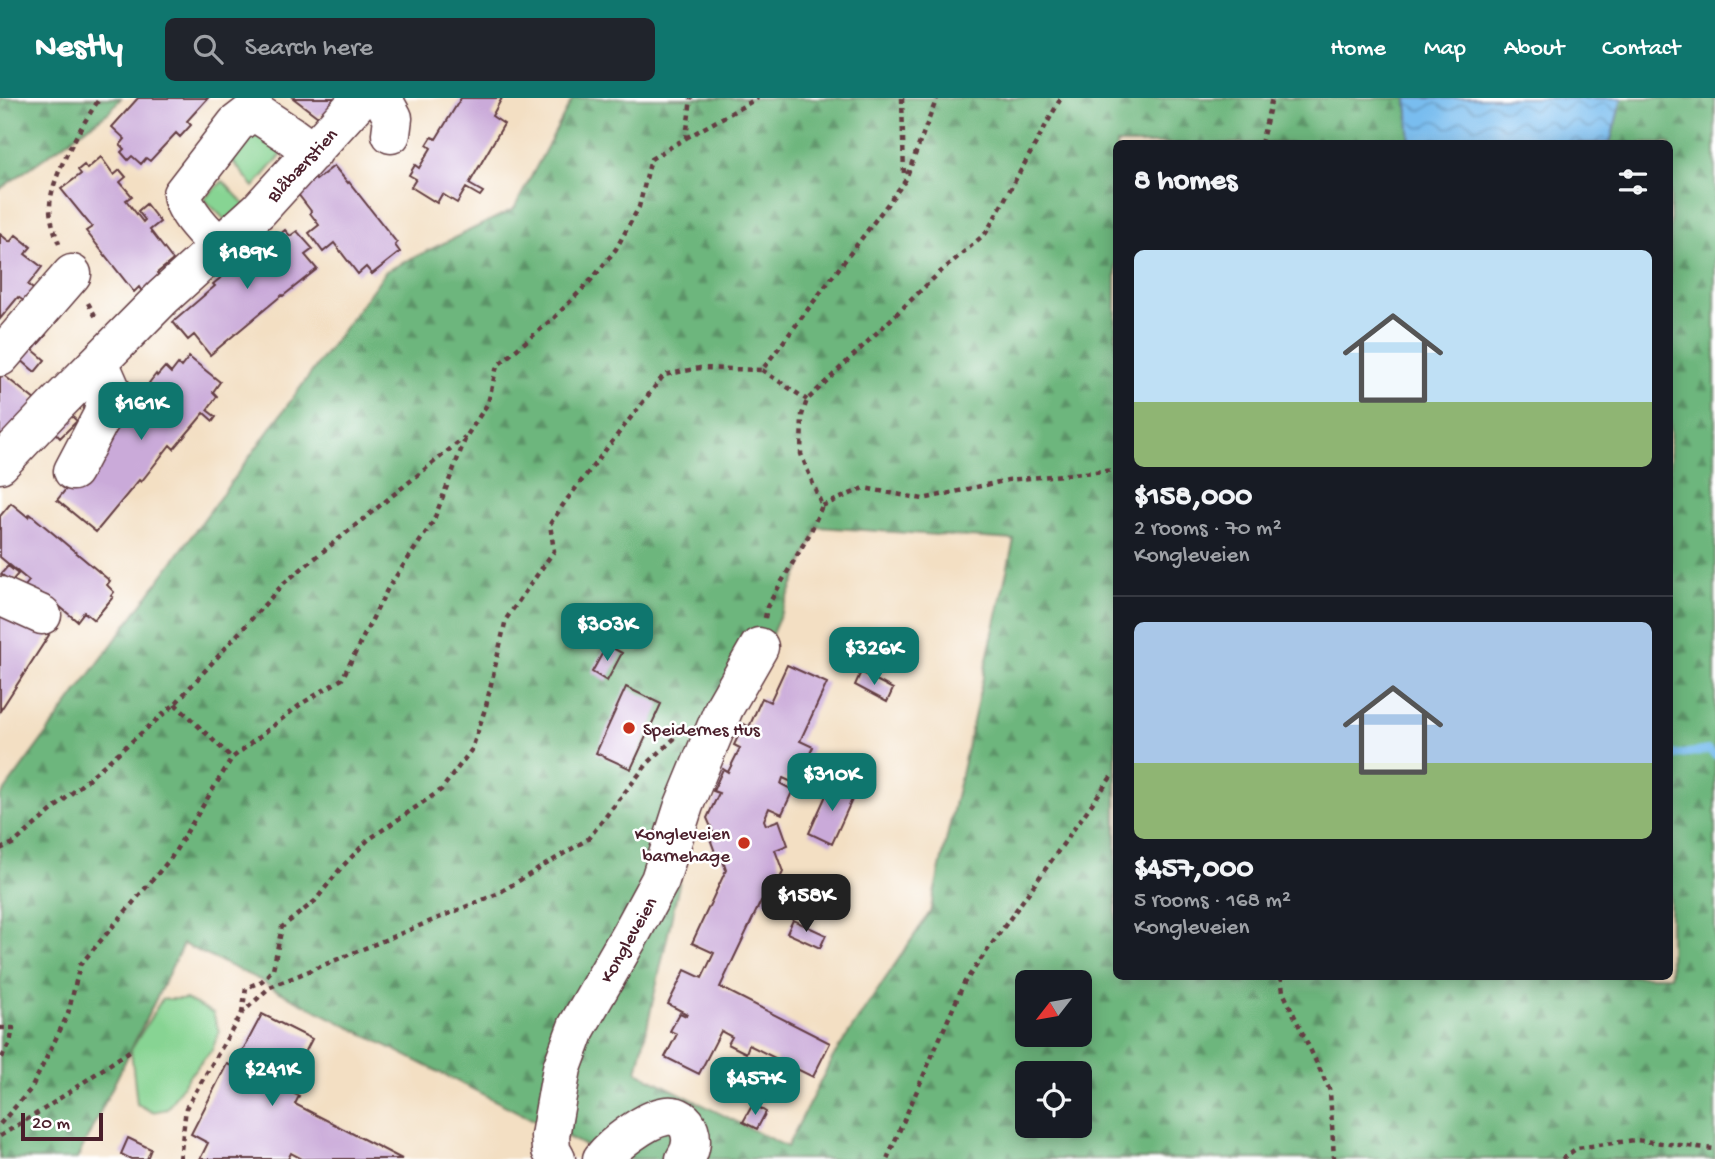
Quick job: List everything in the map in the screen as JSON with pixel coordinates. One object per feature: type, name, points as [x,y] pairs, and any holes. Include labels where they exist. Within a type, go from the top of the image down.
[{"type":"street","name":"Blåbærstien","points":[[0,464],[163,297],[259,210],[361,98]]},
{"type":"street","points":[[220,245],[195,219],[182,194],[236,124],[249,114],[258,114],[313,152]]},
{"type":"street","points":[[0,357],[72,274]]},
{"type":"street","points":[[73,471],[102,416],[110,387],[108,352]]},
{"type":"street","points":[[0,596],[42,615]]},
{"type":"street","name":"Kongleveien","points":[[556,1159],[551,1150],[550,1136],[562,1068],[577,1027],[660,880],[684,805],[724,708],[759,647]]},
{"type":"street","points":[[602,1159],[647,1123],[664,1116],[674,1116],[689,1128],[692,1137],[692,1145],[685,1159]]},
{"type":"path","points":[[100,98],[68,153],[53,187],[50,215],[72,274],[99,322],[108,352]]},
{"type":"path","points":[[686,138],[691,98]]},
{"type":"path","points":[[0,1124],[31,1089],[68,1014],[80,965],[171,858],[232,758],[301,704],[342,679],[388,588],[433,522],[466,437],[488,403],[497,366],[555,317],[593,278],[616,249],[639,206],[652,159],[758,98]]},
{"type":"path","points":[[902,98],[905,181]]},
{"type":"path","points":[[762,370],[905,181],[937,98]]},
{"type":"path","points":[[822,506],[802,454],[802,415],[807,400],[986,233],[1061,98]]},
{"type":"path","points":[[1262,140],[1272,98]]},
{"type":"path","points":[[242,1013],[246,988],[262,981],[273,969],[282,927],[315,901],[340,869],[368,840],[441,790],[472,748],[486,706],[506,619],[554,551],[550,524],[664,375],[700,368],[762,370],[807,400]]},
{"type":"path","points":[[0,849],[14,844],[175,704],[284,583],[466,437]]},
{"type":"path","points":[[759,647],[767,607],[810,533],[822,506],[864,488],[923,499],[1008,480],[1113,470]]},
{"type":"path","points":[[175,704],[232,758]]},
{"type":"path","points":[[180,1159],[186,1108],[242,1013],[270,987],[497,894],[588,839],[648,763],[692,722],[724,708]]},
{"type":"path","points":[[887,1159],[964,983],[1113,777]]},
{"type":"path","points":[[1282,980],[1283,992],[1330,1091],[1334,1159]]},
{"type":"path","points":[[0,1028],[13,1028],[10,1043],[0,1061]]},
{"type":"path","points":[[0,1136],[44,1110],[131,1050]]},
{"type":"path","points":[[1562,1159],[1577,1148],[1635,1140],[1715,1149]]},
{"type":"green space","points":[[0,98],[121,98],[109,112],[0,189]]},
{"type":"green space","points":[[573,98],[1407,98],[1410,140],[1113,140],[1113,980],[1673,980],[1673,140],[1611,140],[1622,98],[1715,98],[1715,1159],[611,1159],[262,981],[183,944],[77,1159],[0,1159],[0,797],[386,271],[514,209]],"holes":[[[818,527],[1014,540],[930,912],[833,1057],[787,1147],[637,1072],[695,813]]]},
{"type":"green space","points":[[263,123],[288,147],[254,187],[228,156]]},
{"type":"green space","points":[[223,181],[246,206],[227,222],[204,199]]},
{"type":"green space","points":[[162,999],[186,999],[213,1013],[219,1032],[212,1050],[188,1077],[167,1109],[152,1112],[137,1104],[131,1050]]},
{"type":"water","points":[[1407,98],[1622,98],[1611,140],[1410,140]]},
{"type":"building","points":[[138,98],[208,98],[187,121],[191,125],[180,137],[176,133],[150,161],[146,158],[141,164],[132,156],[128,160],[121,152],[124,149],[120,145],[125,139],[112,127]]},
{"type":"building","points":[[293,98],[341,98],[327,117],[322,113],[318,117]]},
{"type":"building","points":[[461,98],[502,98],[492,116],[504,124],[469,184],[483,192],[480,196],[466,188],[457,203],[442,194],[437,203],[411,187],[416,179],[409,175],[415,165],[419,168],[431,148],[427,145],[432,137],[436,139]]},
{"type":"building","points":[[101,157],[114,175],[120,170],[126,177],[120,182],[132,196],[126,200],[143,222],[145,220],[138,211],[146,204],[160,222],[150,230],[173,260],[157,273],[161,279],[143,293],[139,287],[134,292],[86,231],[92,227],[61,189],[81,174],[78,170],[84,165],[87,169]]},
{"type":"building","points":[[334,166],[397,243],[395,245],[400,252],[372,274],[366,267],[358,274],[334,243],[323,252],[309,233],[319,225],[298,194],[301,192],[297,186],[312,175],[316,180]]},
{"type":"building","points":[[285,230],[290,236],[297,231],[313,249],[305,255],[317,269],[210,355],[194,335],[188,340],[173,322],[240,262],[234,256],[244,248],[252,258]]},
{"type":"building","points":[[0,234],[10,242],[16,235],[31,247],[25,254],[42,267],[28,285],[37,292],[28,304],[18,297],[0,319]]},
{"type":"building","points":[[38,328],[46,335],[33,350],[45,360],[35,372],[12,352]]},
{"type":"building","points":[[189,357],[220,382],[213,392],[217,396],[207,410],[216,417],[213,421],[204,413],[174,449],[170,445],[96,532],[57,500],[124,422],[121,420],[127,413],[130,415],[127,410],[134,401],[142,408],[157,390],[149,383],[156,374],[157,376],[165,367],[171,373],[178,364],[181,367]]},
{"type":"building","points":[[1,373],[36,401],[0,445],[0,375]]},
{"type":"building","points":[[66,411],[77,421],[60,438],[50,427]]},
{"type":"building","points":[[11,503],[28,517],[30,514],[110,581],[107,585],[114,592],[111,596],[113,597],[94,620],[84,612],[77,621],[47,596],[39,606],[21,591],[29,581],[0,557],[0,516]]},
{"type":"building","points":[[8,566],[18,574],[11,582],[1,574]]},
{"type":"building","points":[[7,608],[49,635],[0,711],[0,618]]},
{"type":"building","points":[[607,645],[622,653],[607,681],[592,672]]},
{"type":"building","points":[[787,665],[827,683],[800,741],[813,747],[796,784],[783,778],[781,784],[793,790],[782,814],[769,808],[764,820],[766,825],[779,820],[788,845],[775,850],[783,872],[768,904],[761,901],[720,987],[830,1043],[813,1077],[795,1068],[791,1077],[773,1068],[777,1059],[749,1045],[746,1053],[728,1044],[732,1037],[721,1031],[699,1074],[665,1057],[677,1034],[670,1031],[680,1013],[686,1016],[687,1014],[668,1004],[685,970],[702,978],[714,953],[692,943],[726,870],[722,858],[718,860],[709,836],[714,834],[707,818],[719,793],[713,791],[723,769],[728,772],[740,748],[734,745],[744,724],[749,727],[762,698],[770,702]]},
{"type":"building","points":[[861,672],[893,689],[887,702],[855,685]]},
{"type":"building","name":"Speidernes Hus","points":[[626,687],[661,704],[631,769],[596,753]]},
{"type":"building","points":[[832,782],[855,793],[832,844],[809,833]]},
{"type":"building","points":[[810,882],[843,897],[837,911],[804,896]]},
{"type":"building","points":[[793,920],[826,935],[820,948],[787,933]]},
{"type":"building","points":[[262,1014],[312,1039],[286,1090],[299,1096],[295,1104],[402,1159],[302,1159],[291,1153],[288,1159],[200,1159],[208,1143],[191,1134],[227,1064],[234,1067]]},
{"type":"building","points":[[753,1104],[766,1112],[757,1129],[743,1122]]},
{"type":"building","points":[[128,1138],[151,1149],[147,1159],[131,1159],[121,1154]]},
{"type":"waterway","points":[[1673,754],[1709,750],[1715,755]]},
{"type":"place","name":"Speidernes Hus","points":[[629,728]]},
{"type":"place","name":"Kongleveien barnehage","points":[[744,843]]}]
